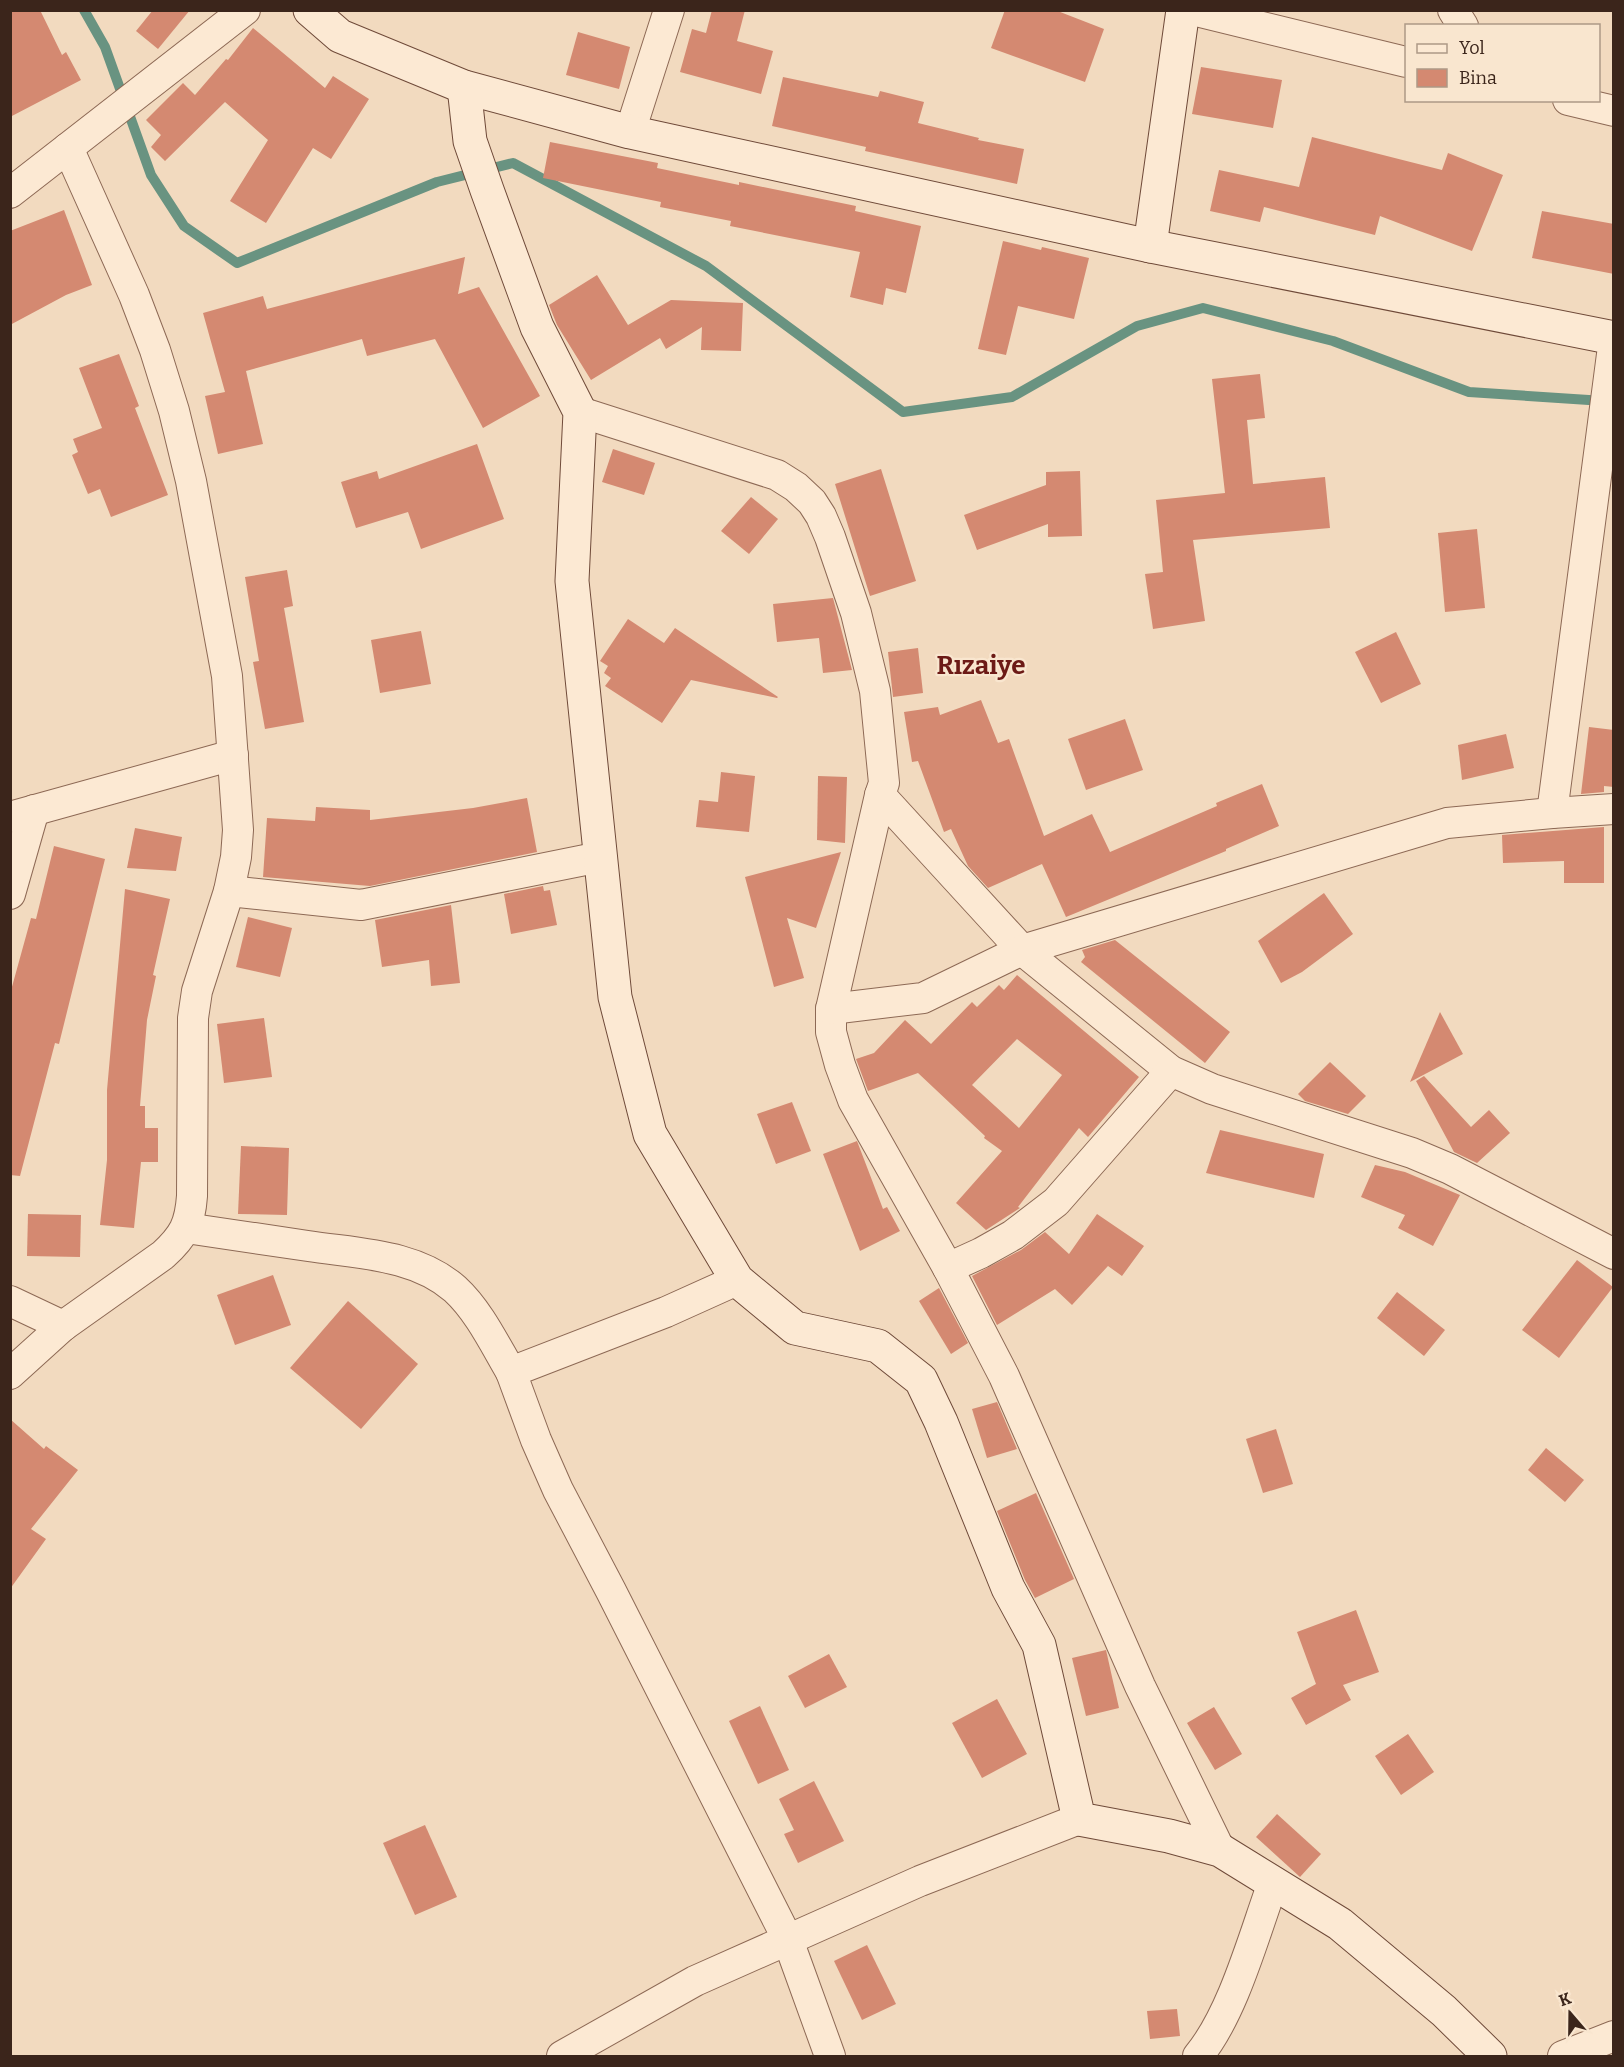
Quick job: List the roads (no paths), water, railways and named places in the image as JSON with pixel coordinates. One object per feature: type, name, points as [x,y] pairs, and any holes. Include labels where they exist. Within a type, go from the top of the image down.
[{"type":"street","points":[[10,193],[244,10]]},
{"type":"street","points":[[310,10],[340,36],[464,87],[630,132],[1150,246],[1614,339],[1552,813]]},
{"type":"street","points":[[630,132],[669,10]]},
{"type":"street","points":[[1150,246],[1183,10]]},
{"type":"street","points":[[1192,10],[1405,63]]},
{"type":"street","points":[[1453,10],[1461,24]]},
{"type":"street","points":[[464,87],[471,141],[487,190],[537,327],[580,412],[572,581],[615,997],[650,1134],[736,1280],[795,1328],[878,1346],[921,1380],[941,1422],[1008,1588],[1038,1645],[1079,1819]]},
{"type":"street","points":[[1576,102],[1614,111]]},
{"type":"street","points":[[10,1374],[63,1326],[163,1255],[178,1242],[186,1228],[191,1214],[192,1196],[197,991],[229,891],[236,858],[238,830],[227,676],[191,481],[174,411],[155,350],[134,295],[68,148]]},
{"type":"street","points":[[580,412],[777,475],[796,487],[812,502],[825,526],[856,613],[875,691],[884,783],[831,1009],[831,1032],[840,1065],[853,1100],[948,1268],[1004,1376],[1140,1686],[1220,1850]]},
{"type":"street","points":[[10,894],[22,814],[232,755]]},
{"type":"street","points":[[880,795],[1022,950],[1171,1071],[1212,1089],[1440,1165],[1614,1254]]},
{"type":"street","points":[[831,1009],[923,998],[1022,950],[1448,823],[1614,809]]},
{"type":"street","points":[[229,891],[361,905],[600,857]]},
{"type":"street","points":[[948,1268],[1013,1235],[1056,1202],[1171,1071]]},
{"type":"street","points":[[186,1228],[384,1257],[420,1267],[436,1275],[456,1290],[472,1308],[512,1372],[536,1440],[558,1490],[788,1940],[830,2056]]},
{"type":"street","points":[[512,1372],[666,1312],[736,1280]]},
{"type":"street","points":[[10,1301],[63,1326]]},
{"type":"street","points":[[562,2056],[694,1981],[920,1881],[1079,1819],[1169,1836],[1220,1850],[1340,1924],[1444,2011],[1491,2056]]},
{"type":"street","points":[[1198,2056],[1209,2043],[1237,1983],[1273,1883]]},
{"type":"street","points":[[1563,2056],[1614,2036]]},
{"type":"waterway","points":[[84,10],[105,47],[151,175],[184,226],[237,263],[437,182],[513,163],[706,266],[903,412],[1012,397],[1137,326],[1203,308],[1333,341],[1469,392],[1604,401]]},
{"type":"district","name":"Rızaiye","points":[[981,665]]}]
